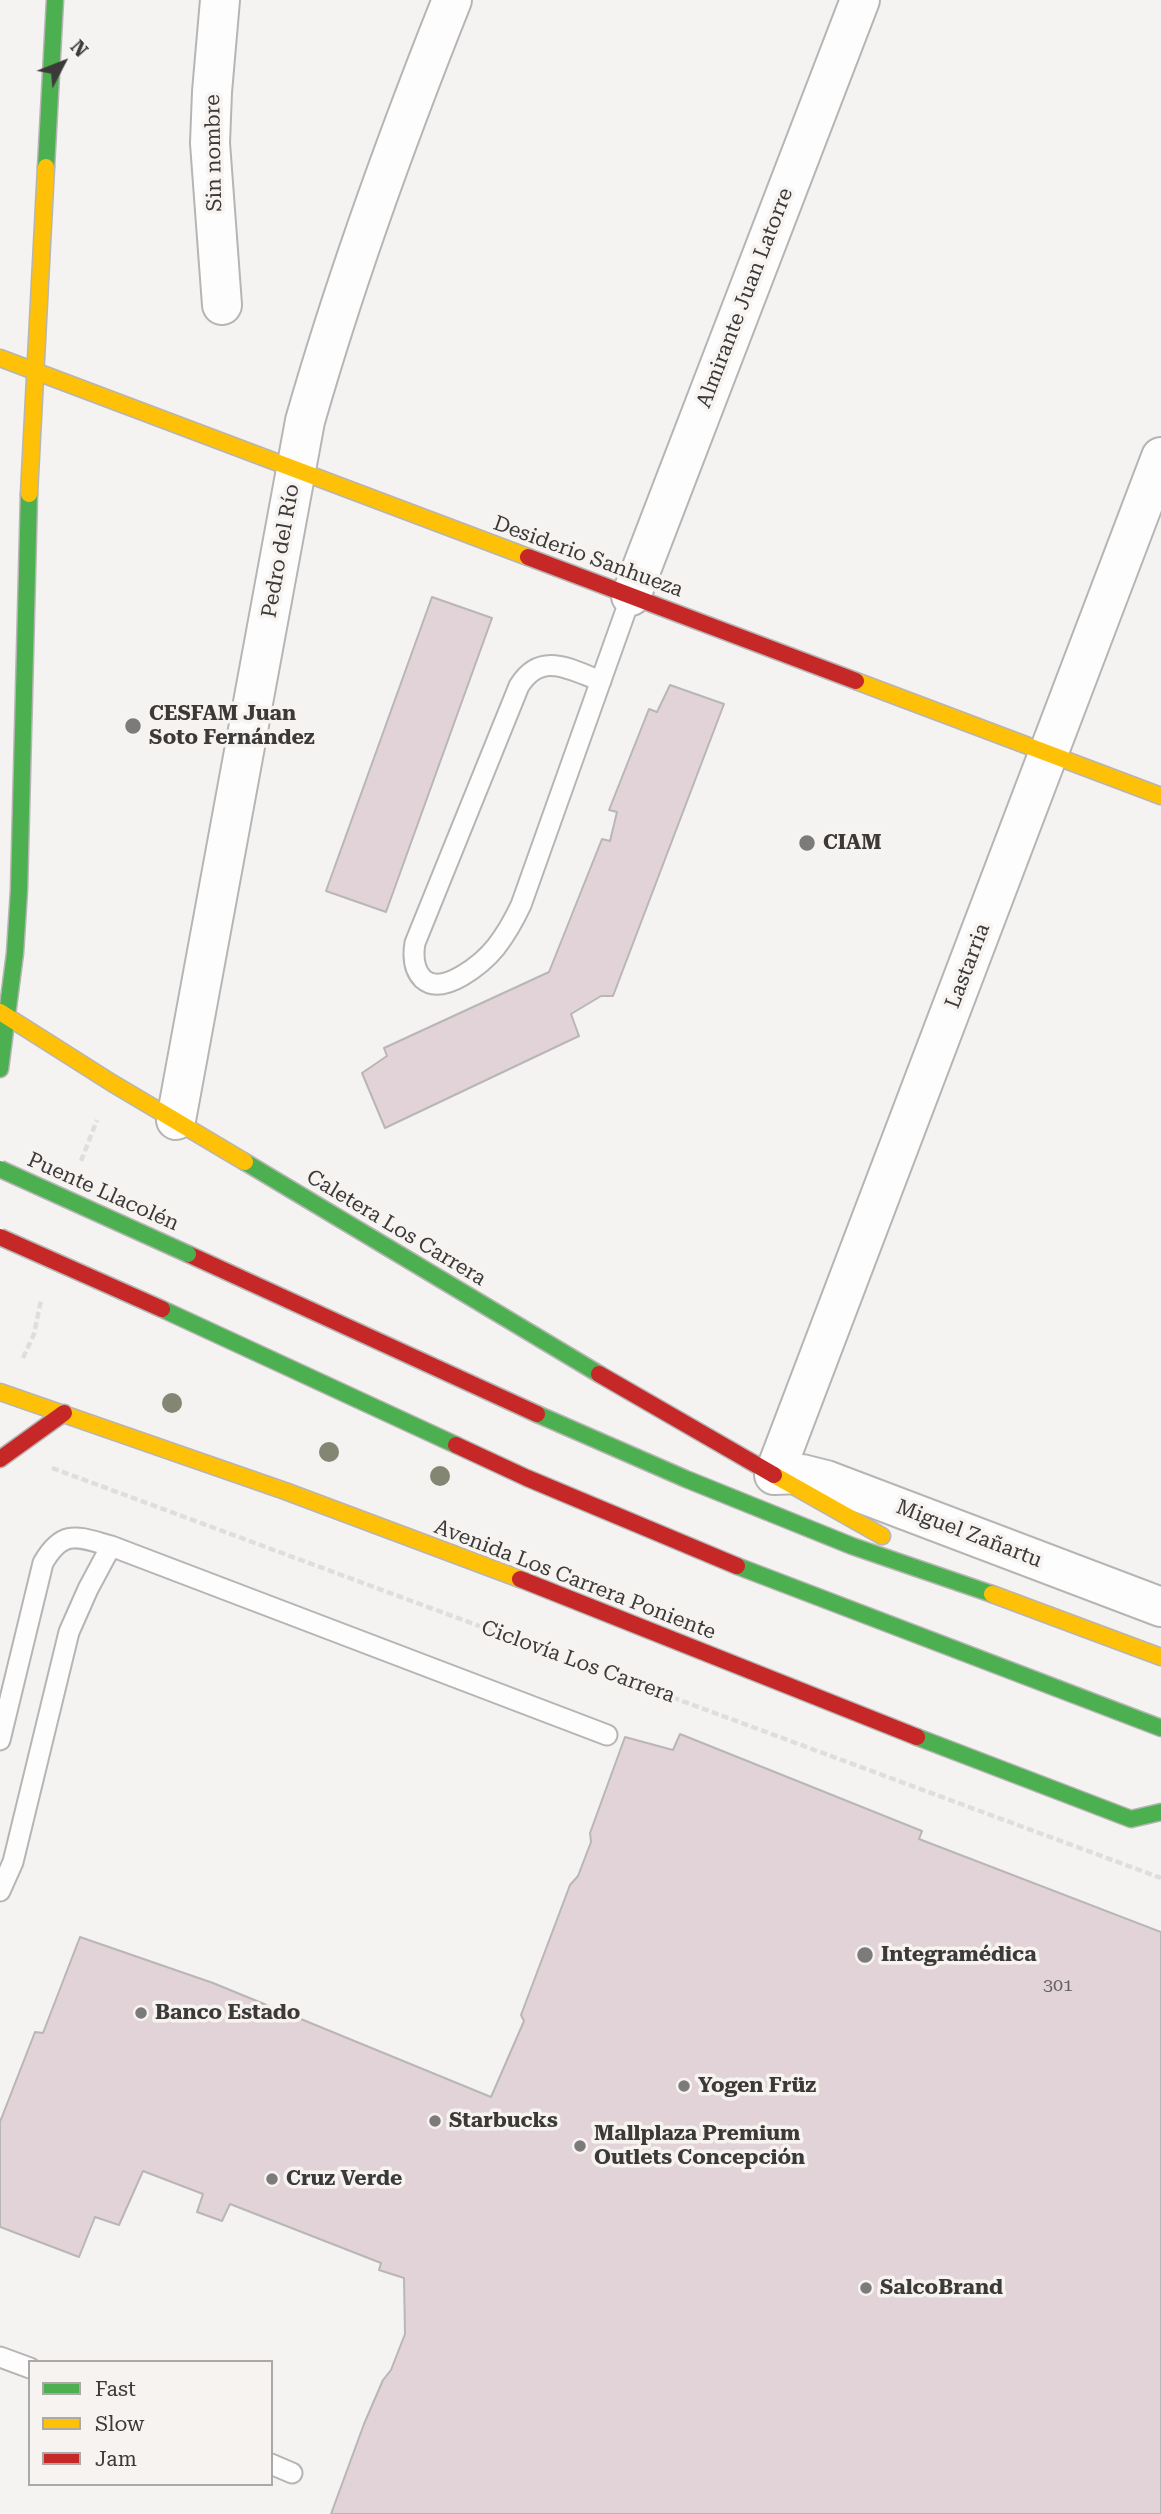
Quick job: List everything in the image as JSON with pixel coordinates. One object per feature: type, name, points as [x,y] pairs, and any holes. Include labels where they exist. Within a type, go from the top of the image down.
[{"type":"street","points":[[0,1069],[19,890],[33,370],[55,0]]},
{"type":"street","name":"Sin nombre","points":[[220,0],[210,143],[222,305]]},
{"type":"street","name":"Pedro del Río","points":[[176,1120],[305,421],[327,344],[412,101],[452,0]]},
{"type":"street","name":"Almirante Juan Latorre","points":[[631,596],[860,0]]},
{"type":"street","name":"Desiderio Sanhueza","points":[[0,358],[1161,796]]},
{"type":"street","name":"Lastarria","points":[[774,1475],[1161,457]]},
{"type":"street","name":"Caletera Los Carrera","points":[[4,1014],[571,1358],[965,1584]]},
{"type":"street","name":"Puente Llacolén","points":[[0,1168],[476,1387],[686,1479],[852,1546],[965,1584]]},
{"type":"street","points":[[0,1237],[162,1308],[527,1478],[711,1556],[1161,1728]]},
{"type":"street","name":"Avenida Los Carrera Poniente","points":[[0,1392],[285,1491],[486,1566],[1046,1788],[1151,1819]]},
{"type":"street","points":[[0,1459],[64,1413]]},
{"type":"street","name":"Miguel Zañartu","points":[[774,1475],[802,1474],[826,1480],[1161,1607]]},
{"type":"street","points":[[965,1584],[1161,1657]]},
{"type":"lane","points":[[601,681],[550,664],[531,671],[519,686],[415,943],[414,961],[424,979],[443,984],[468,971],[495,948],[514,920],[521,905],[601,681],[631,596]]},
{"type":"lane","points":[[0,1740],[43,1563],[53,1546],[67,1538],[87,1539],[111,1546],[607,1735]]},
{"type":"lane","points":[[0,1891],[13,1862],[69,1632],[111,1546]]},
{"type":"lane","points":[[0,2357],[28,2367]]},
{"type":"lane","points":[[273,2465],[292,2473]]},
{"type":"path","name":"Ciclovía Los Carrera","points":[[0,1459],[15,1471],[35,1461],[1161,1878]]},
{"type":"building","points":[[432,597],[492,618],[386,912],[326,891]]},
{"type":"building","points":[[670,685],[724,704],[613,996],[601,996],[571,1014],[579,1036],[385,1128],[362,1073],[387,1056],[384,1048],[549,972],[602,839],[610,841],[617,812],[609,810],[649,709],[657,712]]},
{"type":"building","name":"Mallplaza Premium Outlets Concepción","points":[[680,1734],[922,1831],[919,1839],[1161,1932],[1161,2514],[331,2514],[364,2424],[383,2380],[391,2370],[405,2334],[404,2278],[379,2270],[381,2263],[230,2204],[222,2221],[197,2212],[203,2194],[143,2171],[119,2225],[95,2217],[79,2257],[0,2227],[0,2122],[35,2032],[43,2033],[80,1937],[213,1983],[491,2097],[524,2021],[521,2015],[570,1885],[578,1876],[591,1842],[590,1833],[625,1737],[673,1750]]},
{"type":"traffic: fast","points":[[46,167],[55,0]]},
{"type":"traffic: fast","points":[[0,1069],[15,953],[19,890],[29,494]]},
{"type":"traffic: fast","points":[[245,1162],[599,1374]]},
{"type":"traffic: fast","points":[[0,1169],[188,1254]]},
{"type":"traffic: fast","points":[[162,1309],[456,1445]]},
{"type":"traffic: fast","points":[[537,1414],[686,1479],[852,1546],[992,1594]]},
{"type":"traffic: fast","points":[[737,1566],[1161,1728]]},
{"type":"traffic: fast","points":[[917,1737],[1131,1819]]},
{"type":"traffic: fast","points":[[1131,1819],[1161,1812]]},
{"type":"traffic: slow","points":[[29,494],[46,167]]},
{"type":"traffic: slow","points":[[0,358],[528,557]]},
{"type":"traffic: slow","points":[[856,681],[1161,796]]},
{"type":"traffic: slow","points":[[0,1012],[245,1162]]},
{"type":"traffic: slow","points":[[0,1392],[285,1491],[520,1579]]},
{"type":"traffic: slow","points":[[774,1475],[882,1536]]},
{"type":"traffic: slow","points":[[992,1594],[1161,1657]]},
{"type":"traffic: jam","points":[[528,557],[856,681]]},
{"type":"traffic: jam","points":[[0,1237],[162,1309]]},
{"type":"traffic: jam","points":[[188,1254],[537,1414]]},
{"type":"traffic: jam","points":[[599,1374],[774,1475]]},
{"type":"traffic: jam","points":[[0,1459],[64,1413]]},
{"type":"traffic: jam","points":[[456,1445],[527,1478],[737,1566]]},
{"type":"traffic: jam","points":[[520,1579],[917,1737]]},
{"type":"place","name":"CESFAM Juan Soto Fernández","points":[[133,726]]},
{"type":"place","name":"CIAM","points":[[807,843]]},
{"type":"place","name":"Integramédica","points":[[865,1955]]},
{"type":"place","name":"Banco Estado","points":[[141,2013]]},
{"type":"place","name":"Yogen Früz","points":[[684,2086]]},
{"type":"place","name":"Starbucks","points":[[435,2121]]},
{"type":"place","name":"Mallplaza Premium Outlets Concepción","points":[[580,2146]]},
{"type":"place","name":"Cruz Verde","points":[[272,2179]]},
{"type":"place","name":"SalcoBrand","points":[[866,2288]]}]
